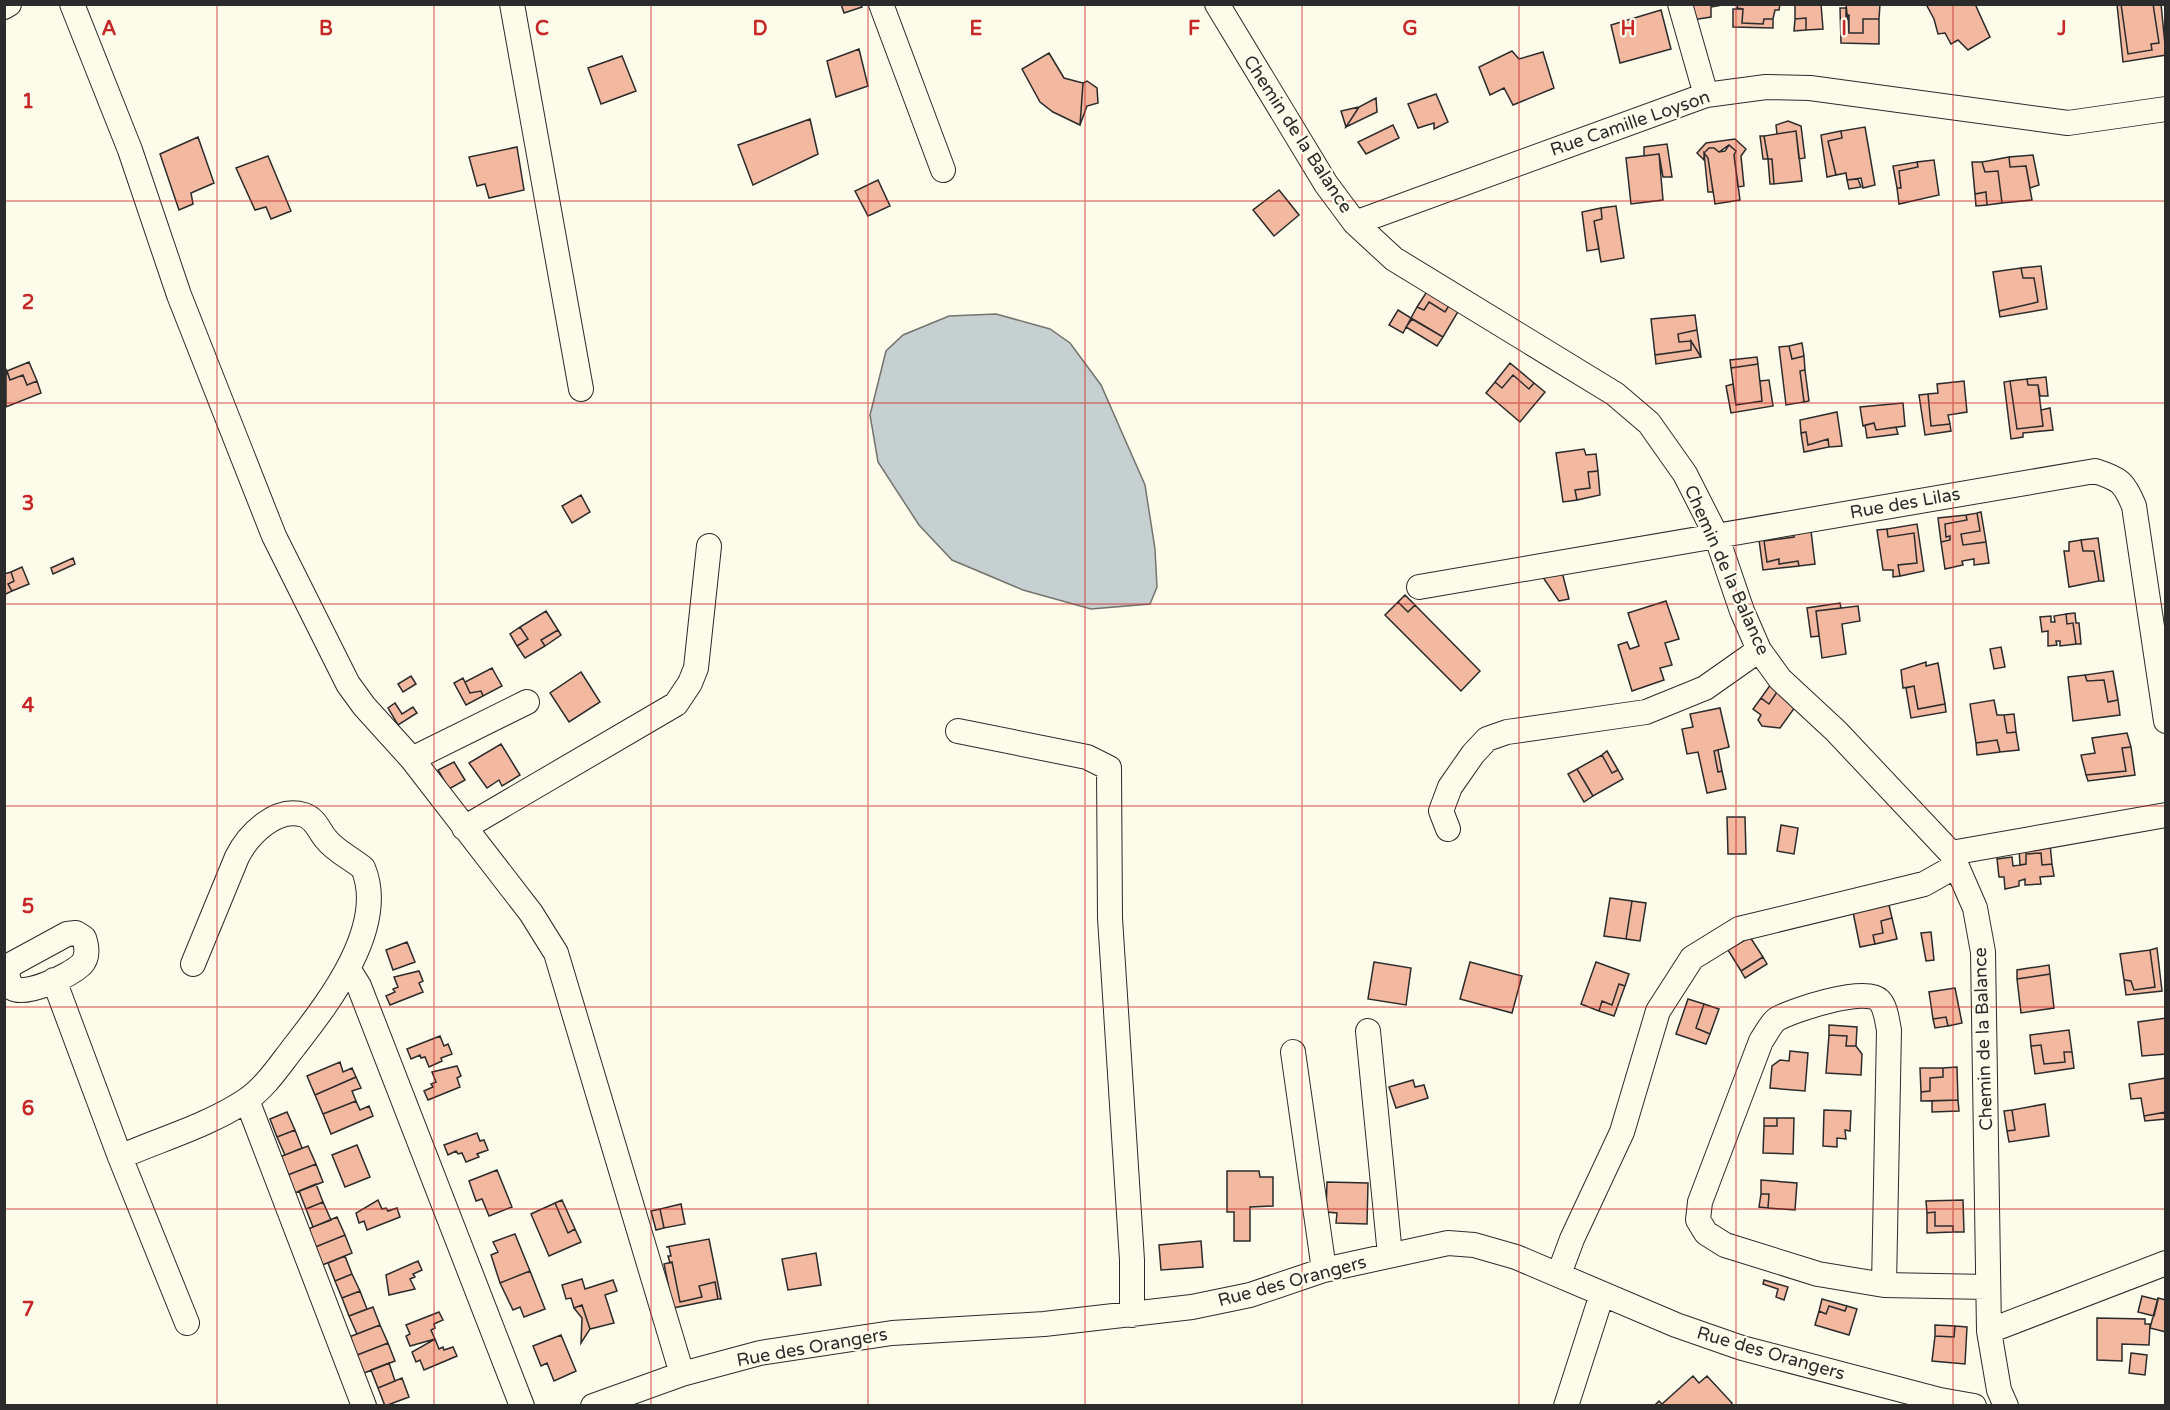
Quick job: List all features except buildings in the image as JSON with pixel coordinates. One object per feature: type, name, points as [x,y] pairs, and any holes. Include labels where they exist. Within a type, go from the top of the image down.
[{"type":"street","points":[[4,7],[9,4]]},
{"type":"street","points":[[72,4],[130,150],[179,295],[274,536],[348,684],[364,706],[412,759],[531,913],[556,953],[682,1374]]},
{"type":"street","points":[[512,4],[581,389]]},
{"type":"street","points":[[881,4],[943,170]]},
{"type":"street","name":"Chemin de la Balance","points":[[1216,4],[1326,184],[1355,223],[1394,259],[1615,394],[1648,423],[1685,474],[1716,535],[1742,611],[1760,650],[1780,679],[1861,756],[1954,860],[1975,908],[1983,952],[1989,1331],[1999,1390],[1997,1405]]},
{"type":"street","points":[[1680,4],[1706,95]]},
{"type":"street","name":"Rue Camille Loyson","points":[[1355,223],[1706,95],[1766,87],[1810,88],[2068,123],[2166,109]]},
{"type":"street","name":"Rue des Lilas","points":[[1419,587],[2095,471],[2119,480],[2127,488],[2134,506],[2166,721]]},
{"type":"street","points":[[464,828],[675,704],[690,683],[696,668],[709,546]]},
{"type":"street","points":[[1448,830],[1441,811],[1444,799],[1461,770],[1487,739],[1507,732],[1647,712],[1705,688],[1760,650]]},
{"type":"street","points":[[412,759],[527,702]]},
{"type":"street","points":[[958,731],[1087,757],[1109,768],[1111,777],[1110,918],[1132,1260],[1132,1315]]},
{"type":"street","points":[[120,1157],[227,1112],[264,1086],[349,969],[364,926],[368,879],[363,868],[336,849],[312,820],[304,815],[293,814],[261,826],[246,840],[193,964]]},
{"type":"street","points":[[1559,1274],[1572,1239],[1622,1132],[1658,1011],[1692,958],[1739,929],[1924,884],[1954,860],[2166,815]]},
{"type":"street","points":[[349,969],[359,986],[522,1406]]},
{"type":"street","points":[[54,980],[120,1157],[187,1323]]},
{"type":"street","points":[[1884,1285],[1889,1030],[1886,1013],[1879,999],[1869,995],[1853,995],[1798,1010],[1776,1020],[1761,1041],[1700,1202],[1698,1220],[1706,1233],[1725,1245],[1818,1274],[1884,1285],[1988,1287]]},
{"type":"street","points":[[1368,1031],[1390,1255]]},
{"type":"street","points":[[1293,1052],[1324,1270]]},
{"type":"street","points":[[247,1100],[364,1406]]},
{"type":"street","name":"Rue des Orangers","points":[[593,1406],[682,1374],[760,1353],[892,1333],[1044,1324],[1132,1315],[1250,1295],[1324,1270],[1448,1243],[1474,1245],[1516,1257],[1694,1332],[1742,1348],[1948,1403],[1974,1406]]},
{"type":"street","points":[[1989,1331],[2166,1263]]},
{"type":"street","points":[[1566,1406],[1602,1294]]},
{"type":"shaded area","points":[[996,314],[1050,329],[1070,343],[1101,385],[1145,485],[1155,549],[1157,587],[1150,604],[1091,609],[1023,590],[952,560],[919,525],[878,462],[870,415],[886,351],[903,335],[949,316]]}]
